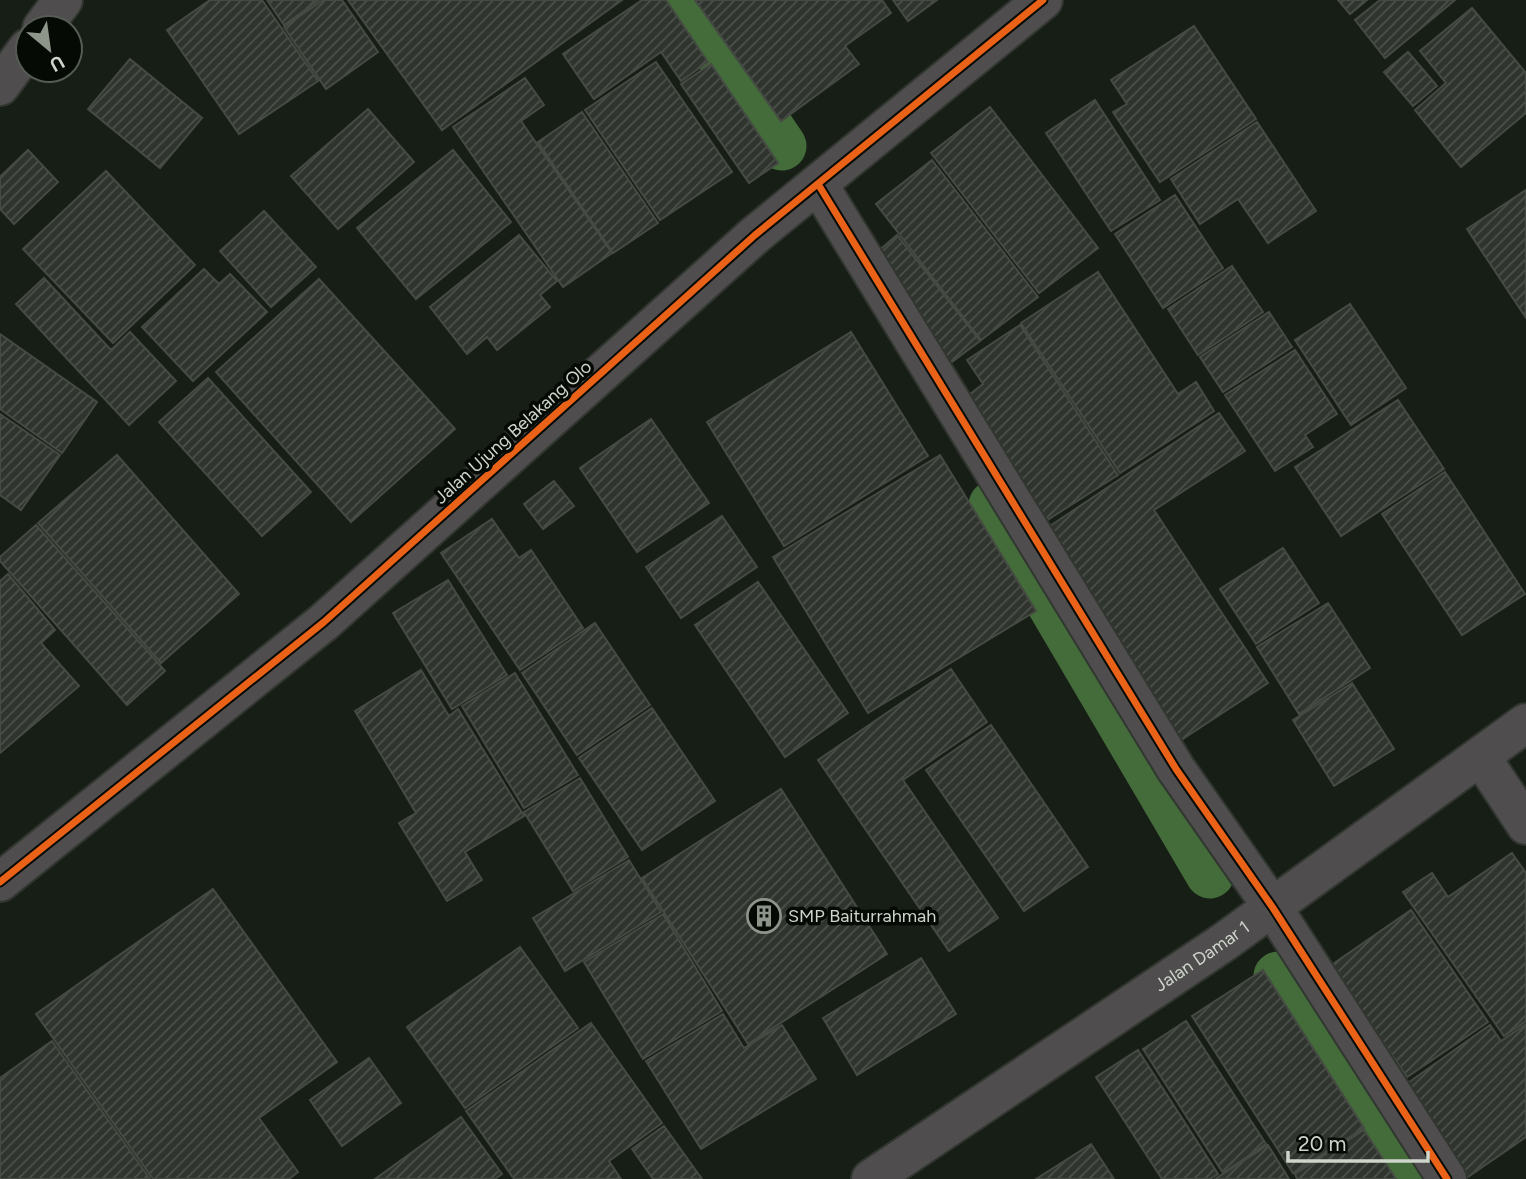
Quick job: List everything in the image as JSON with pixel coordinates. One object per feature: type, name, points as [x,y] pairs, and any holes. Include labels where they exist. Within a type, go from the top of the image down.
[{"type":"street","name":"Jalan Ujung Belakang Olo","points":[[0,882],[324,622],[755,235],[1043,0]]},
{"type":"street","points":[[0,86],[14,67]]},
{"type":"street","points":[[815,186],[1177,769],[1447,1179]]},
{"type":"street","name":"Jalan Damar 1","points":[[882,1176],[1270,910],[1526,723]]},
{"type":"street","points":[[1481,757],[1526,825]]},
{"type":"building","points":[[210,0],[262,0],[318,81],[239,134],[167,30]]},
{"type":"building","points":[[267,0],[319,0],[284,25]]},
{"type":"building","points":[[323,0],[342,0],[378,52],[326,89],[284,27]]},
{"type":"building","points":[[348,0],[622,0],[442,130]]},
{"type":"building","points":[[642,0],[666,0],[708,62],[681,81],[661,52],[594,99],[563,54]]},
{"type":"building","points":[[695,0],[882,0],[891,13],[845,46],[859,64],[781,121]]},
{"type":"building","points":[[893,0],[937,0],[908,21]]},
{"type":"building","points":[[1338,0],[1367,0],[1350,14]]},
{"type":"building","points":[[1380,0],[1455,0],[1385,58],[1355,20]]},
{"type":"building","points":[[1472,8],[1526,73],[1526,113],[1461,167],[1415,110],[1446,83],[1420,51]]},
{"type":"building","points":[[1194,26],[1256,119],[1160,182],[1113,112],[1127,104],[1111,80]]},
{"type":"building","points":[[1408,52],[1437,86],[1413,106],[1384,72]]},
{"type":"building","points":[[130,59],[202,118],[160,168],[88,109]]},
{"type":"building","points":[[656,62],[732,172],[660,220],[585,110]]},
{"type":"building","points":[[711,64],[778,163],[749,183],[681,84]]},
{"type":"building","points":[[525,78],[544,105],[521,121],[612,253],[563,287],[453,127]]},
{"type":"building","points":[[1095,100],[1160,200],[1111,231],[1046,133]]},
{"type":"building","points":[[990,107],[1098,248],[1039,293],[931,153]]},
{"type":"building","points":[[368,109],[414,162],[338,229],[291,176]]},
{"type":"building","points":[[582,112],[658,223],[613,253],[538,142]]},
{"type":"building","points":[[1257,122],[1316,211],[1268,243],[1238,199],[1200,224],[1171,179]]},
{"type":"building","points":[[28,150],[58,182],[14,224],[0,209],[0,177]]},
{"type":"building","points":[[453,150],[511,222],[416,299],[357,228]]},
{"type":"building","points":[[932,160],[1038,297],[981,340],[876,204]]},
{"type":"building","points":[[106,171],[195,265],[113,343],[23,249]]},
{"type":"building","points":[[1526,190],[1526,318],[1467,229]]},
{"type":"building","points":[[1175,195],[1223,268],[1163,308],[1115,234]]},
{"type":"building","points":[[264,211],[316,267],[271,307],[220,251]]},
{"type":"building","points":[[519,235],[557,281],[540,295],[550,307],[497,350],[487,337],[467,354],[430,307]]},
{"type":"building","points":[[897,235],[980,341],[945,367],[869,259]]},
{"type":"building","points":[[1232,266],[1263,312],[1198,355],[1168,309]]},
{"type":"building","points":[[204,269],[219,284],[230,274],[267,312],[193,381],[142,327]]},
{"type":"building","points":[[1098,272],[1178,394],[1196,382],[1214,411],[1120,473],[1021,323]]},
{"type":"building","points":[[44,278],[111,350],[130,332],[176,381],[129,425],[16,304]]},
{"type":"building","points":[[319,279],[455,429],[351,522],[216,372]]},
{"type":"building","points":[[1350,304],[1406,388],[1351,425],[1295,340]]},
{"type":"building","points":[[1269,312],[1292,347],[1223,392],[1200,357]]},
{"type":"building","points":[[1020,325],[1118,475],[1038,526],[961,401],[983,384],[967,360]]},
{"type":"building","points":[[851,332],[928,456],[784,546],[707,422]]},
{"type":"building","points":[[0,334],[97,402],[62,453],[0,409]]},
{"type":"building","points":[[1295,350],[1337,414],[1305,435],[1313,447],[1275,471],[1225,395]]},
{"type":"building","points":[[208,378],[311,492],[262,536],[159,422]]},
{"type":"building","points":[[1398,400],[1444,469],[1341,536],[1295,467]]},
{"type":"building","points":[[1219,413],[1245,451],[1154,510],[1268,683],[1175,744],[1041,532]]},
{"type":"building","points":[[0,414],[60,455],[21,510],[0,495]]},
{"type":"building","points":[[651,419],[709,503],[637,552],[580,468]]},
{"type":"building","points":[[117,455],[239,594],[161,663],[38,523]]},
{"type":"building","points":[[940,455],[1036,611],[868,713],[773,557]]},
{"type":"building","points":[[1445,472],[1525,594],[1462,635],[1382,514]]},
{"type":"building","points":[[554,481],[574,506],[543,529],[524,504]]},
{"type":"building","points":[[722,516],[757,567],[681,618],[646,567]]},
{"type":"building","points":[[492,519],[519,558],[531,550],[583,628],[520,670],[441,553]]},
{"type":"building","points":[[36,525],[165,671],[127,705],[0,561],[0,557]]},
{"type":"building","points":[[1283,548],[1319,603],[1256,644],[1220,589]]},
{"type":"building","points":[[8,574],[55,630],[41,643],[79,686],[0,753],[0,581]]},
{"type":"building","points":[[448,580],[507,675],[452,709],[393,613]]},
{"type":"building","points":[[758,582],[848,713],[785,757],[695,625]]},
{"type":"building","points":[[1328,603],[1370,668],[1299,714],[1257,647]]},
{"type":"building","points":[[595,623],[650,705],[577,755],[522,673]]},
{"type":"building","points":[[951,669],[987,722],[903,780],[998,918],[949,951],[818,760]]},
{"type":"building","points":[[421,670],[449,716],[458,709],[524,816],[465,852],[482,880],[447,901],[399,823],[416,813],[355,711]]},
{"type":"building","points":[[515,673],[578,775],[524,808],[462,706]]},
{"type":"building","points":[[1352,683],[1394,749],[1334,786],[1293,720]]},
{"type":"building","points":[[652,708],[715,801],[642,850],[579,758]]},
{"type":"building","points":[[991,725],[1088,867],[1024,911],[926,770]]},
{"type":"building","points":[[580,778],[628,857],[573,891],[524,812]]},
{"type":"building","name":"SMP Baiturrahmah","points":[[781,789],[887,954],[748,1044],[642,878]]},
{"type":"building","points":[[1512,853],[1526,873],[1526,1021],[1504,1036],[1403,892],[1432,873],[1448,897]]},
{"type":"building","points":[[629,860],[661,912],[565,971],[533,918]]},
{"type":"building","points":[[213,889],[337,1062],[259,1118],[298,1172],[289,1179],[153,1179],[36,1014]]},
{"type":"building","points":[[1411,910],[1488,1022],[1407,1077],[1330,966]]},
{"type":"building","points":[[663,914],[722,1011],[643,1059],[584,962]]},
{"type":"building","points":[[520,947],[578,1028],[465,1108],[407,1027]]},
{"type":"building","points":[[921,958],[956,1014],[857,1075],[823,1018]]},
{"type":"building","points":[[1263,970],[1364,1128],[1293,1173],[1192,1016]]},
{"type":"building","points":[[723,1014],[744,1048],[782,1025],[816,1079],[701,1149],[646,1061]]},
{"type":"building","points":[[1186,1021],[1266,1144],[1223,1173],[1143,1049]]},
{"type":"building","points":[[591,1023],[662,1123],[609,1161],[621,1179],[514,1179],[466,1111]]},
{"type":"building","points":[[1526,1024],[1526,1137],[1465,1179],[1398,1090],[1490,1025],[1501,1041]]},
{"type":"building","points":[[52,1041],[150,1179],[0,1179],[0,1078]]},
{"type":"building","points":[[1138,1050],[1218,1174],[1210,1179],[1162,1179],[1096,1077]]},
{"type":"building","points":[[369,1058],[401,1103],[342,1146],[310,1100]]},
{"type":"building","points":[[461,1117],[502,1174],[495,1179],[375,1179]]},
{"type":"building","points":[[664,1126],[702,1179],[653,1179],[632,1149]]},
{"type":"building","points":[[1364,1130],[1396,1179],[1297,1179],[1295,1174]]},
{"type":"building","points":[[1091,1144],[1114,1179],[1036,1179]]},
{"type":"building","points":[[1268,1145],[1289,1179],[1215,1179]]},
{"type":"waterway","points":[[683,0],[782,146]]},
{"type":"waterway","points":[[993,505],[1210,874]]},
{"type":"waterway","points":[[1278,976],[1409,1179]]},
{"type":"cycle path","points":[[0,882],[324,622],[755,235],[1043,0]]},
{"type":"cycle path","points":[[818,184],[1176,769],[1273,908],[1447,1179]]},
{"type":"place","name":"SMP Baiturrahmah","points":[[764,916]]}]
